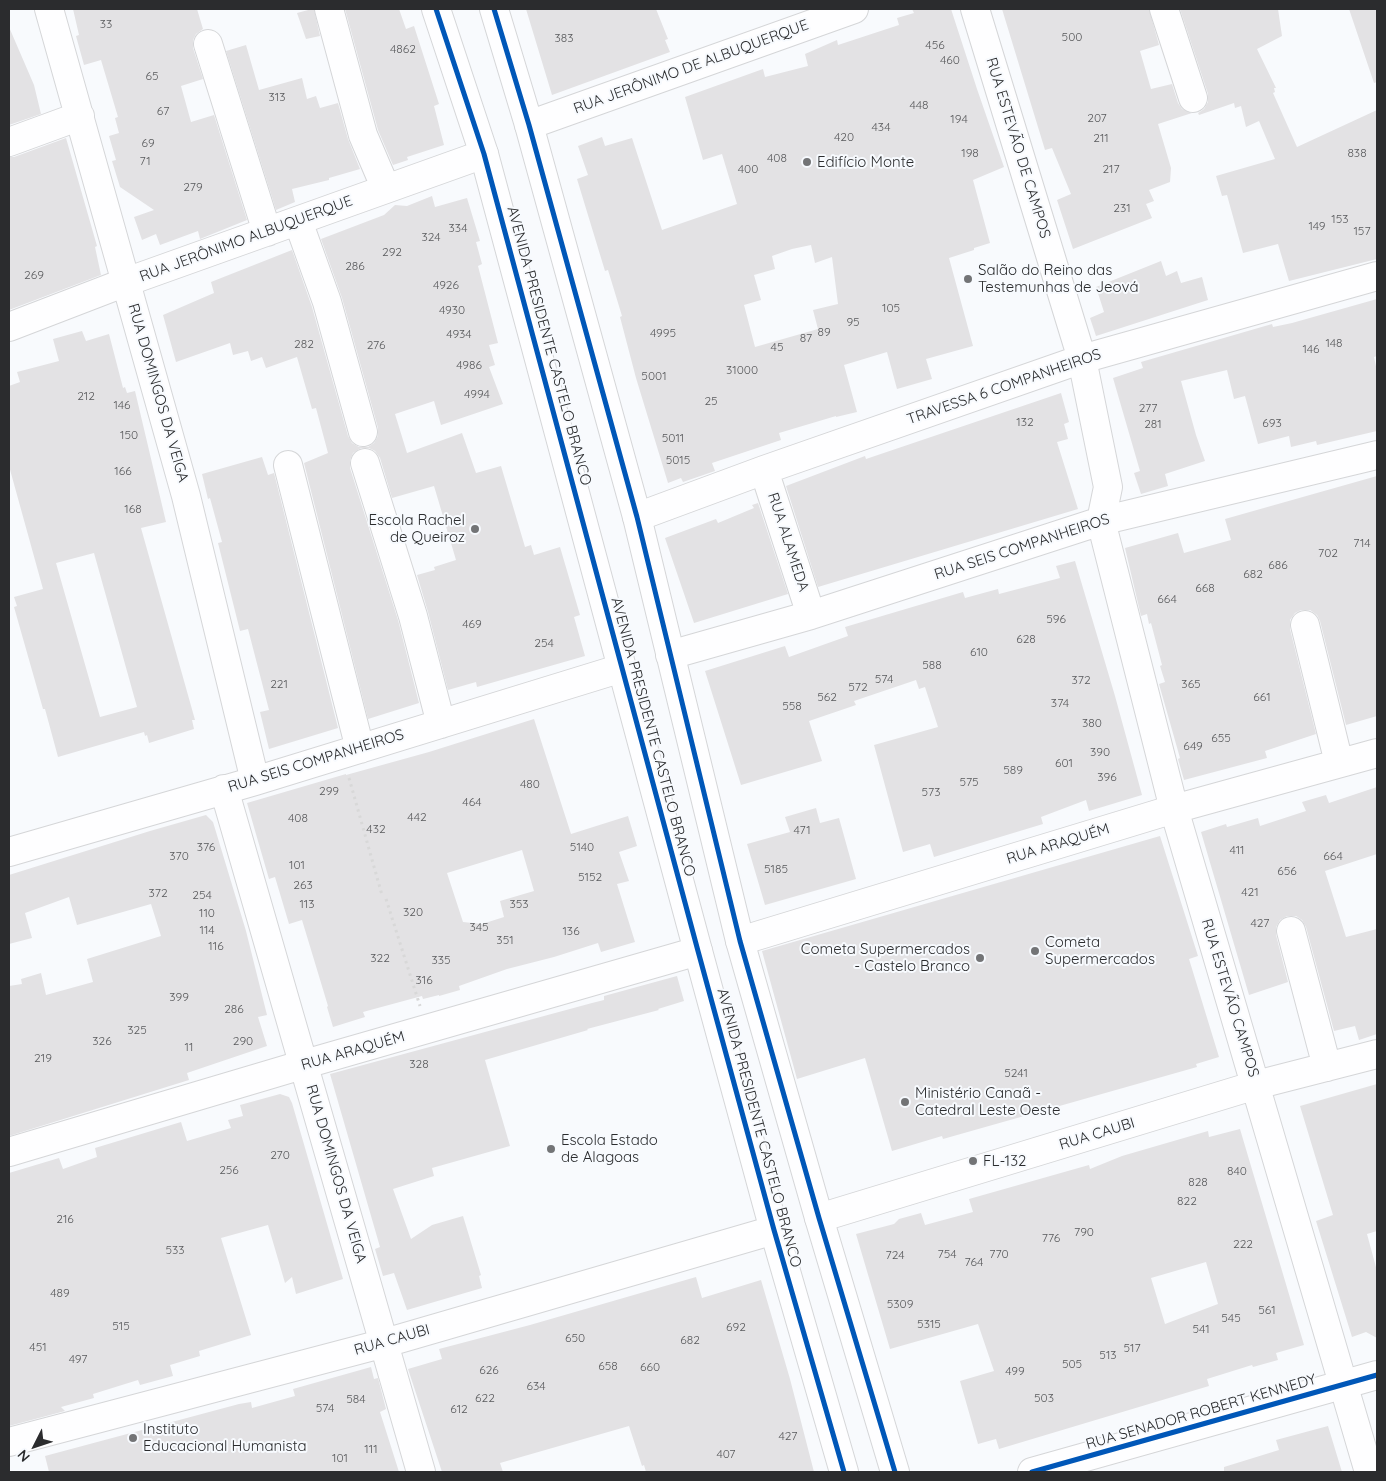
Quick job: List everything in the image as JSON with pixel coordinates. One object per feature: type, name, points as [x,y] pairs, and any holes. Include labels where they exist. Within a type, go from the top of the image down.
[{"type":"street","name":"RUA DOMINGOS DA VEIGA","points":[[49,9],[186,496],[255,781]]},
{"type":"street","points":[[329,9],[363,135],[386,189]]},
{"type":"street","name":"AVENIDA PRESIDENTE CASTELO BRANCO","points":[[436,9],[484,154],[774,1230],[844,1472]]},
{"type":"street","name":"AVENIDA PRESIDENTE CASTELO BRANCO","points":[[494,9],[529,125],[636,516],[740,940],[819,1218],[895,1472]]},
{"type":"street","name":"RUA JERÔNIMO DE ALBUQUERQUE","points":[[529,125],[854,9]]},
{"type":"street","name":"RUA ESTEVÃO DE CAMPOS","points":[[975,9],[1082,359],[1108,487],[1101,521]]},
{"type":"street","points":[[1164,9],[1193,98]]},
{"type":"street","points":[[208,44],[267,232]]},
{"type":"street","points":[[9,142],[80,116]]},
{"type":"street","name":"RUA JERÔNIMO ALBUQUERQUE","points":[[9,327],[126,282],[484,154]]},
{"type":"street","points":[[298,221],[327,302],[363,432]]},
{"type":"street","name":"TRAVESSA 6 COMPANHEIROS","points":[[636,516],[1082,359],[1377,276]]},
{"type":"street","name":"RUA SEIS COMPANHEIROS","points":[[670,655],[811,615],[1101,521],[1377,455]]},
{"type":"street","points":[[365,463],[413,616],[441,724]]},
{"type":"street","points":[[288,465],[351,751]]},
{"type":"street","name":"RUA ALAMEDA","points":[[764,470],[811,615]]},
{"type":"street","name":"RUA ESTEVÃO CAMPOS","points":[[1101,521],[1174,809],[1370,1472]]},
{"type":"street","points":[[1305,625],[1339,764]]},
{"type":"street","name":"RUA SEIS COMPANHEIROS","points":[[9,852],[255,781],[622,668]]},
{"type":"street","name":"RUA ARAQUÉM","points":[[740,940],[1174,809],[1377,753]]},
{"type":"street","name":"RUA DOMINGOS DA VEIGA","points":[[224,789],[305,1064],[420,1472]]},
{"type":"street","points":[[1291,931],[1327,1067]]},
{"type":"street","name":"RUA ARAQUÉM","points":[[9,1152],[305,1064],[698,951]]},
{"type":"street","name":"RUA CAUBI","points":[[819,1218],[1256,1085],[1377,1054]]},
{"type":"street","name":"RUA CAUBI","points":[[9,1442],[384,1343],[774,1230]]},
{"type":"street","name":"RUA SENADOR ROBERT KENNEDY","points":[[1032,1472],[1377,1375]]},
{"type":"path","points":[[351,751],[382,895]]},
{"type":"path","points":[[386,899],[427,1029]]},
{"type":"building","points":[[73,9],[197,9],[203,29],[196,34],[193,40],[193,48],[203,79],[181,86],[191,122],[214,115],[247,220],[200,239],[198,231],[160,245],[156,234],[142,240],[134,217],[154,210],[120,187],[112,161],[116,160],[109,136],[119,133],[115,118],[118,117],[101,60],[84,65],[76,36],[79,35]]},
{"type":"building","points":[[314,9],[320,36],[306,39],[297,13]]},
{"type":"building","points":[[345,9],[399,9],[406,29],[414,26],[439,104],[434,106],[444,145],[407,157],[408,160],[393,165],[378,130]]},
{"type":"building","points":[[526,9],[656,9],[668,39],[665,40],[670,52],[552,95]]},
{"type":"building","points":[[912,9],[951,9],[1004,167],[973,180],[990,243],[949,258],[973,346],[926,359],[932,379],[897,389],[887,352],[844,365],[857,412],[836,416],[779,433],[781,440],[712,463],[715,471],[683,482],[681,478],[668,483],[636,378],[620,317],[622,316],[608,270],[605,271],[577,179],[588,175],[578,146],[602,137],[605,146],[632,138],[662,230],[737,204],[722,154],[703,160],[685,97],[763,69],[765,77],[808,66],[805,54],[837,40],[838,45],[899,25],[897,18],[914,13]],"holes":[[[811,245],[815,263],[832,257],[838,304],[813,310],[818,329],[755,347],[744,305],[761,300],[754,275],[775,269],[772,256]]]},
{"type":"building","points":[[1002,9],[1149,9],[1159,45],[1140,51],[1151,89],[1172,84],[1182,109],[1192,113],[1158,124],[1171,168],[1170,182],[1149,190],[1154,201],[1146,204],[1152,218],[1073,249],[1057,200],[1071,194],[1052,148],[1045,150]]},
{"type":"building","points":[[1180,9],[1278,9],[1282,36],[1257,49],[1276,88],[1274,88],[1275,92],[1273,93],[1297,147],[1377,110],[1377,259],[1289,281],[1278,244],[1243,253],[1227,195],[1222,196],[1216,176],[1275,159],[1259,121],[1246,127],[1241,106],[1235,108],[1234,103],[1199,115],[1198,113],[1204,109],[1208,102],[1208,94]]},
{"type":"building","points":[[1349,9],[1377,9],[1377,82],[1374,83]]},
{"type":"building","points":[[9,27],[34,85],[41,114],[9,125]]},
{"type":"building","points":[[246,45],[259,90],[302,78],[307,99],[316,96],[320,108],[338,103],[348,139],[360,169],[329,178],[329,180],[292,189],[295,202],[276,210],[226,51]]},
{"type":"building","points":[[66,138],[97,246],[95,247],[101,275],[9,310],[9,157],[14,157]]},
{"type":"building","points":[[432,196],[435,207],[467,198],[480,241],[476,242],[482,264],[478,266],[498,343],[489,345],[495,365],[489,367],[503,404],[441,425],[434,401],[395,414],[407,453],[462,433],[476,473],[501,466],[525,547],[531,545],[534,555],[560,547],[580,615],[574,617],[585,656],[477,687],[476,682],[448,690],[417,575],[435,570],[434,567],[456,560],[434,486],[392,498],[380,458],[375,451],[369,448],[361,448],[353,453],[350,460],[350,468],[398,620],[419,703],[368,719],[304,463],[328,453],[316,408],[312,409],[297,357],[266,368],[262,357],[251,361],[248,351],[233,355],[230,343],[176,362],[163,315],[214,293],[211,282],[292,250],[312,307],[348,436],[352,443],[359,447],[368,447],[374,443],[378,436],[378,428],[342,298],[321,239],[384,215],[395,205],[407,206]]},
{"type":"building","points":[[1161,261],[1166,276],[1177,271],[1181,283],[1202,277],[1208,300],[1096,336],[1090,318],[1104,312],[1096,287]]},
{"type":"building","points":[[1377,299],[1377,356],[1374,357],[1377,371],[1377,431],[1317,445],[1316,441],[1291,447],[1289,436],[1258,444],[1245,396],[1234,399],[1227,370],[1181,381],[1205,461],[1165,474],[1168,486],[1141,494],[1134,473],[1140,471],[1113,378],[1143,368],[1141,362],[1272,324],[1273,327],[1292,323]]},
{"type":"building","points":[[82,331],[86,341],[109,334],[123,388],[125,387],[127,393],[135,391],[166,522],[141,528],[195,720],[192,720],[194,729],[149,743],[144,732],[58,757],[14,607],[17,606],[14,597],[43,589],[9,466],[9,386],[20,382],[17,372],[59,361],[53,339]],"holes":[[[94,553],[137,707],[100,717],[56,563]]]},
{"type":"building","points":[[1061,393],[1069,422],[1064,424],[1068,439],[1057,442],[1078,509],[818,587],[786,486],[865,456],[866,459]]},
{"type":"building","points":[[262,457],[268,475],[274,473],[338,728],[269,749],[260,712],[269,710],[248,629],[240,631],[218,543],[222,542],[202,474]]},
{"type":"building","points":[[1377,476],[1377,716],[1346,725],[1320,621],[1317,615],[1310,610],[1301,610],[1295,613],[1290,620],[1290,629],[1316,734],[1265,751],[1267,758],[1184,780],[1178,759],[1180,758],[1159,684],[1165,682],[1160,666],[1162,665],[1151,623],[1149,624],[1147,614],[1141,616],[1125,548],[1178,533],[1184,553],[1231,540],[1225,519]]},
{"type":"building","points":[[758,503],[788,594],[694,623],[665,538],[716,519],[718,523],[754,508],[752,505]]},
{"type":"building","points":[[1075,561],[1142,795],[1089,811],[1086,800],[1041,817],[1043,824],[934,857],[930,844],[903,852],[874,745],[938,727],[925,687],[919,689],[916,680],[854,701],[856,705],[809,721],[822,761],[741,785],[705,671],[785,646],[789,657],[848,636],[845,627],[963,592],[965,598],[998,589],[999,594],[1060,578],[1056,566]]},
{"type":"building","points":[[534,719],[571,834],[628,816],[637,846],[619,852],[629,881],[617,884],[635,942],[601,952],[598,943],[507,969],[459,986],[460,990],[423,999],[422,996],[363,1012],[365,1017],[333,1027],[302,920],[289,924],[275,877],[269,879],[247,803],[429,752]],"holes":[[[522,850],[534,891],[500,901],[504,917],[482,924],[463,922],[447,873]]]},
{"type":"building","points":[[1377,787],[1377,854],[1325,871],[1346,937],[1377,929],[1377,1034],[1359,1040],[1355,1026],[1334,1031],[1306,927],[1302,920],[1296,916],[1287,916],[1280,920],[1276,927],[1276,935],[1288,982],[1249,995],[1201,832],[1226,824],[1227,827],[1258,818],[1260,826],[1306,811],[1302,802],[1326,795],[1329,803]]},
{"type":"building","points":[[816,808],[820,823],[839,818],[856,879],[765,905],[747,844],[790,832],[785,817]]},
{"type":"building","points":[[206,815],[213,822],[246,931],[267,1015],[258,1017],[267,1046],[187,1073],[189,1080],[9,1136],[9,986],[22,984],[21,979],[41,973],[46,995],[93,982],[87,959],[161,936],[151,904],[77,925],[69,897],[25,913],[32,938],[9,944],[9,875]]},
{"type":"building","points":[[1160,836],[1198,956],[1189,959],[1219,1057],[1196,1064],[1197,1067],[943,1139],[942,1136],[892,1151],[865,1058],[797,1079],[762,951]]},
{"type":"building","points":[[677,976],[684,1001],[659,1010],[587,1029],[485,1060],[510,1146],[432,1168],[434,1176],[393,1189],[411,1239],[432,1225],[463,1216],[481,1275],[479,1276],[482,1288],[407,1310],[394,1273],[383,1276],[375,1249],[380,1247],[330,1074],[604,1000],[604,996]]},
{"type":"building","points":[[1377,1084],[1377,1231],[1367,1234],[1377,1271],[1377,1338],[1366,1332],[1352,1337],[1316,1221],[1333,1215],[1300,1106]]},
{"type":"building","points":[[280,1094],[289,1097],[292,1103],[343,1279],[296,1294],[292,1277],[285,1283],[268,1225],[221,1238],[251,1335],[199,1351],[200,1356],[170,1365],[173,1376],[140,1385],[138,1380],[93,1394],[94,1398],[61,1407],[65,1411],[9,1426],[9,1173],[59,1158],[63,1169],[97,1157],[95,1148],[181,1122],[187,1141],[231,1128],[228,1120],[243,1116],[240,1105]]},
{"type":"building","points":[[1240,1129],[1304,1345],[1276,1353],[1278,1360],[1253,1367],[1252,1365],[1207,1379],[1209,1386],[999,1449],[996,1439],[978,1444],[960,1381],[994,1371],[978,1324],[890,1349],[856,1234],[894,1224],[899,1219],[921,1213],[925,1225],[973,1212],[969,1199],[1089,1165],[1090,1169],[1122,1156],[1208,1131],[1209,1137]],"holes":[[[1206,1262],[1218,1304],[1165,1324],[1151,1278]]]},
{"type":"building","points":[[696,1277],[702,1298],[761,1280],[790,1379],[814,1472],[646,1472],[644,1465],[642,1466],[629,1426],[500,1463],[503,1472],[442,1472],[408,1369],[442,1359],[439,1349]]},
{"type":"building","points":[[371,1367],[374,1379],[378,1378],[386,1409],[380,1412],[399,1472],[49,1472],[45,1456],[239,1404],[251,1402],[252,1408],[295,1396],[293,1389]]},
{"type":"building","points":[[1328,1426],[1342,1472],[1224,1472],[1224,1467],[1279,1450],[1276,1440]]},
{"type":"cycle path","points":[[436,9],[484,154],[774,1230],[844,1472]]},
{"type":"cycle path","points":[[494,9],[529,125],[637,517],[740,941],[819,1218],[895,1472]]},
{"type":"cycle path","points":[[1032,1472],[1377,1375]]},
{"type":"place","name":"Edifício Monte","points":[[807,162]]},
{"type":"place","name":"Salão do Reino das Testemunhas de Jeová","points":[[968,279]]},
{"type":"place","name":"Escola Rachel de Queiroz","points":[[475,529]]},
{"type":"place","name":"Cometa Supermercados","points":[[1035,951]]},
{"type":"place","name":"Cometa Supermercados - Castelo Branco","points":[[980,958]]},
{"type":"place","name":"Ministério Canaã - Catedral Leste Oeste","points":[[905,1102]]},
{"type":"place","name":"Escola Estado de Alagoas","points":[[551,1149]]},
{"type":"place","name":"FL-132","points":[[973,1161]]},
{"type":"place","name":"Instituto Educacional Humanista","points":[[133,1438]]}]
